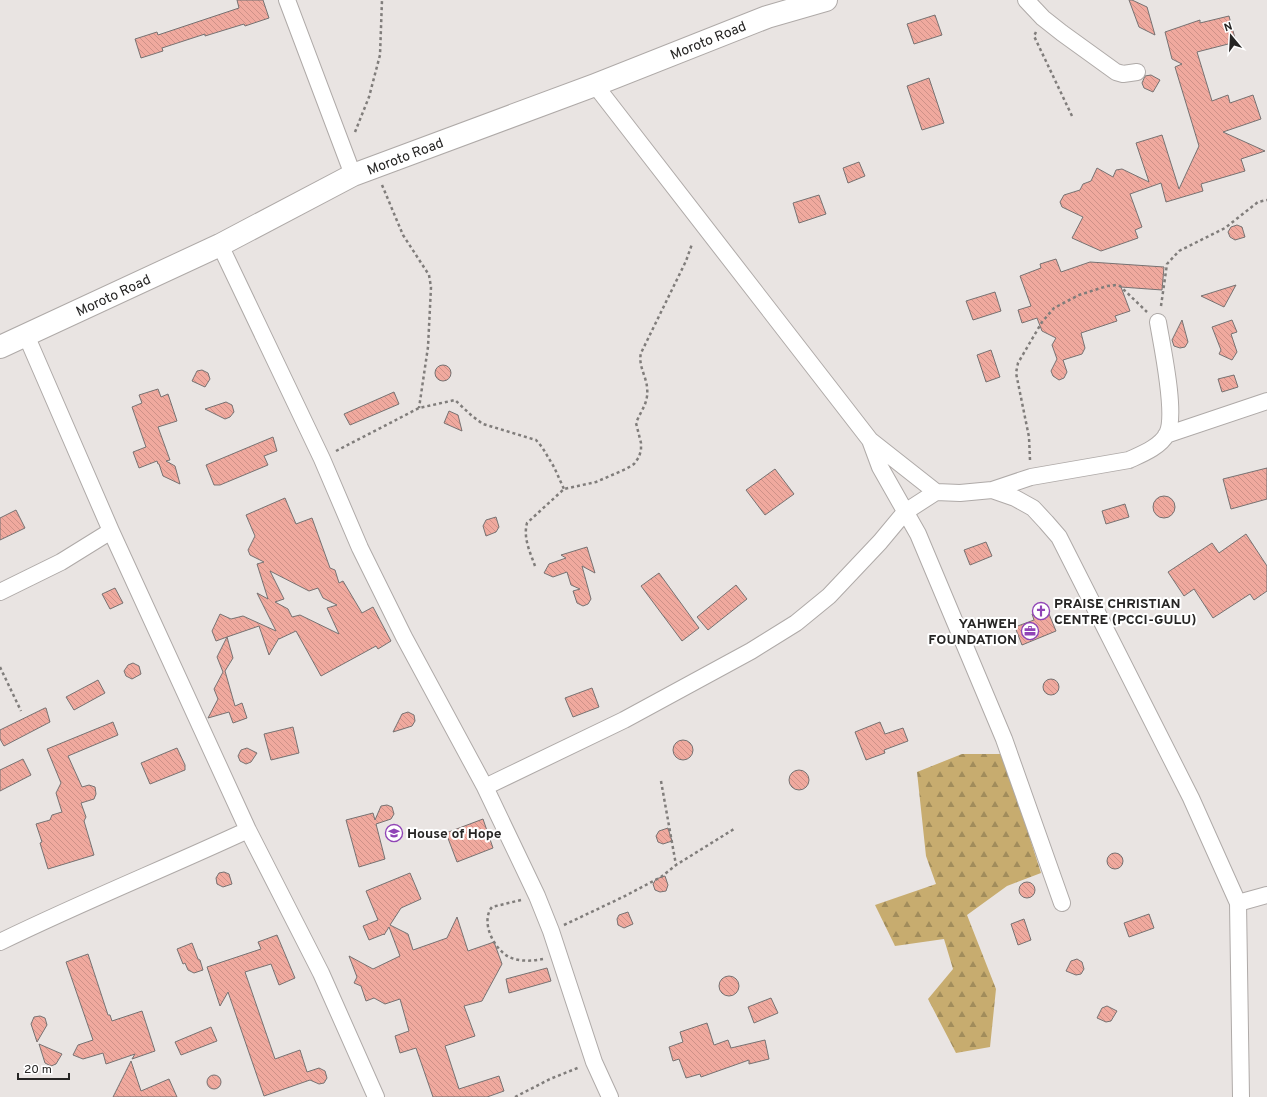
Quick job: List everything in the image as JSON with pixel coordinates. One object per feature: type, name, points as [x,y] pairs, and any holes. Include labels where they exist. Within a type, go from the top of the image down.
[{"type":"main road","name":"Moroto Road","points":[[0,347],[220,245],[354,175],[595,85],[767,17],[826,0]]},
{"type":"street","points":[[287,0],[354,175]]},
{"type":"street","points":[[1026,0],[1062,33],[1116,72],[1123,74],[1137,72]]},
{"type":"street","points":[[595,85],[870,440],[936,492]]},
{"type":"street","points":[[220,245],[322,459],[360,548],[404,637],[485,787],[537,896],[560,956],[594,1062],[610,1097]]},
{"type":"street","points":[[485,787],[624,720],[751,651],[796,623],[829,596],[905,512],[936,492],[960,493],[992,490],[1031,477],[1129,460],[1158,444],[1166,435],[1170,427],[1170,395],[1158,322]]},
{"type":"street","points":[[26,335],[111,531],[248,830],[321,973],[376,1097]]},
{"type":"street","points":[[1166,435],[1267,401]]},
{"type":"street","points":[[870,440],[880,467],[918,534],[1004,739],[1062,903]]},
{"type":"street","points":[[992,490],[1015,498],[1033,508],[1059,537],[1191,798],[1238,903],[1241,1097]]},
{"type":"street","points":[[0,592],[60,562],[111,531]]},
{"type":"street","points":[[0,942],[45,920],[186,859],[248,830]]},
{"type":"street","points":[[1238,903],[1267,895]]},
{"type":"path","points":[[345,154],[369,97],[380,55],[382,0]]},
{"type":"path","points":[[1044,18],[1034,36],[1072,116]]},
{"type":"path","points":[[374,167],[403,235],[429,275],[431,287],[428,347],[419,408]]},
{"type":"path","points":[[1158,322],[1167,264],[1179,252],[1225,228],[1258,202],[1267,200]]},
{"type":"path","points":[[535,566],[526,537],[527,523],[564,490],[596,482],[626,469],[634,464],[639,457],[641,443],[636,423],[646,405],[648,388],[640,360],[640,353],[686,261],[692,244]]},
{"type":"path","points":[[1031,477],[1029,437],[1016,373],[1018,364],[1042,322],[1054,308],[1079,295],[1113,284],[1120,286],[1135,302],[1158,322]]},
{"type":"path","points":[[322,459],[419,408],[455,400],[483,424],[536,440],[554,467],[564,490]]},
{"type":"path","points":[[0,667],[21,711]]},
{"type":"path","points":[[661,781],[676,865]]},
{"type":"path","points":[[551,931],[655,880],[676,865],[734,829]]},
{"type":"path","points":[[537,896],[492,907],[487,916],[487,926],[498,948],[508,956],[522,960],[560,956]]},
{"type":"path","points":[[515,1097],[556,1077],[594,1062]]},
{"type":"green space","points":[[962,754],[1003,754],[1041,873],[1007,886],[967,915],[996,989],[990,1047],[956,1053],[928,999],[953,969],[944,939],[895,946],[875,905],[936,884],[926,856],[917,772]]},
{"type":"building","points":[[237,0],[263,0],[269,18],[245,26],[244,24],[205,36],[205,34],[162,48],[163,51],[141,58],[135,39],[157,32],[158,35],[239,8]]},
{"type":"building","points":[[1129,0],[1147,7],[1155,35],[1139,27]]},
{"type":"building","points":[[935,15],[942,35],[914,44],[907,24]]},
{"type":"building","points":[[1229,16],[1236,42],[1197,52],[1212,101],[1228,95],[1230,103],[1253,95],[1261,119],[1223,132],[1265,151],[1241,159],[1245,171],[1201,184],[1203,191],[1166,202],[1161,183],[1130,194],[1142,227],[1135,230],[1138,238],[1101,251],[1072,238],[1083,217],[1062,207],[1060,202],[1064,195],[1080,190],[1083,184],[1091,181],[1097,168],[1113,177],[1116,170],[1122,169],[1149,182],[1136,143],[1162,135],[1179,189],[1199,146],[1175,67],[1182,64],[1172,59],[1165,32],[1200,20],[1200,23]]},
{"type":"building","points":[[1151,75],[1160,80],[1153,92],[1144,88],[1142,83],[1145,76]]},
{"type":"building","points":[[929,78],[944,123],[922,130],[907,86]]},
{"type":"building","points":[[859,162],[865,176],[848,183],[843,168]]},
{"type":"building","points":[[819,195],[826,214],[799,223],[793,203]]},
{"type":"building","points":[[1237,225],[1242,227],[1245,237],[1235,240],[1230,237],[1228,232],[1231,227]]},
{"type":"building","points":[[1056,259],[1061,272],[1090,262],[1164,267],[1162,290],[1121,287],[1130,311],[1115,316],[1117,321],[1081,333],[1085,348],[1082,354],[1063,360],[1067,372],[1064,378],[1059,380],[1053,376],[1051,371],[1057,359],[1052,345],[1056,338],[1042,331],[1037,318],[1022,323],[1018,310],[1031,306],[1020,276],[1041,268],[1040,264]]},
{"type":"building","points":[[1236,285],[1224,307],[1201,296]]},
{"type":"building","points":[[995,292],[1001,311],[973,320],[966,301]]},
{"type":"building","points":[[1182,320],[1188,342],[1185,347],[1180,348],[1174,346],[1172,340]]},
{"type":"building","points":[[1232,320],[1237,332],[1231,334],[1237,352],[1232,360],[1219,354],[1221,350],[1212,327]]},
{"type":"building","points":[[991,350],[1000,377],[986,382],[977,355]]},
{"type":"building","points":[[443,365],[450,370],[451,373],[446,380],[443,381],[436,376],[435,373],[440,366]]},
{"type":"building","points":[[202,370],[208,373],[210,379],[205,387],[192,381],[197,371]]},
{"type":"building","points":[[1234,375],[1238,387],[1222,392],[1218,379]]},
{"type":"building","points":[[158,389],[161,397],[168,394],[177,421],[158,427],[170,460],[166,461],[175,466],[180,484],[163,476],[157,461],[139,468],[133,452],[146,447],[132,407],[142,403],[139,395]]},
{"type":"building","points":[[394,392],[399,404],[350,425],[344,414]]},
{"type":"building","points":[[226,402],[232,405],[234,412],[230,417],[225,419],[205,409]]},
{"type":"building","points":[[449,411],[458,415],[462,431],[444,423]]},
{"type":"building","points":[[273,437],[277,451],[264,456],[268,465],[220,485],[214,485],[206,465]]},
{"type":"building","points":[[1267,468],[1267,499],[1231,509],[1223,479]]},
{"type":"building","points":[[775,469],[794,494],[765,515],[746,490]]},
{"type":"building","points":[[1164,496],[1172,499],[1175,507],[1172,515],[1164,518],[1156,515],[1153,507],[1156,499]]},
{"type":"building","points":[[285,498],[296,524],[312,518],[330,568],[335,570],[339,583],[343,581],[362,613],[373,607],[391,641],[378,649],[376,646],[321,676],[296,631],[279,638],[269,655],[259,626],[216,641],[212,631],[220,614],[231,619],[243,616],[276,631],[257,593],[268,599],[257,564],[264,562],[250,555],[248,550],[255,536],[246,515]],"holes":[[[270,571],[309,591],[318,588],[323,598],[337,605],[327,608],[339,634],[300,615],[292,617],[288,609],[275,602],[284,599]]]},
{"type":"building","points":[[1125,504],[1129,517],[1106,524],[1102,511]]},
{"type":"building","points":[[16,510],[25,528],[0,540],[0,518]]},
{"type":"building","points":[[496,517],[499,527],[496,532],[486,536],[483,526],[486,520]]},
{"type":"building","points":[[1246,534],[1267,566],[1267,591],[1254,600],[1250,594],[1213,618],[1194,589],[1184,596],[1168,572],[1212,543],[1219,553]]},
{"type":"building","points":[[986,542],[992,556],[970,565],[964,550]]},
{"type":"building","points":[[587,547],[595,573],[582,566],[591,599],[588,604],[583,606],[577,603],[573,591],[580,589],[571,585],[567,572],[553,577],[544,573],[549,564],[566,558],[561,555]]},
{"type":"building","points":[[659,573],[699,628],[682,641],[641,586]]},
{"type":"building","points":[[736,585],[747,599],[708,630],[697,617]]},
{"type":"building","points":[[115,588],[123,603],[110,609],[102,594]]},
{"type":"building","points":[[1047,609],[1056,631],[1022,645],[1015,627],[1034,620],[1032,614]]},
{"type":"building","points":[[227,637],[233,658],[225,671],[235,706],[242,703],[247,718],[233,723],[229,712],[208,718],[218,699],[214,689],[223,672],[217,657]]},
{"type":"building","points":[[133,663],[139,666],[141,674],[132,679],[126,676],[124,671],[128,665]]},
{"type":"building","points":[[1048,679],[1054,679],[1059,684],[1057,693],[1054,695],[1048,695],[1043,690],[1043,684]]},
{"type":"building","points":[[98,680],[105,693],[74,710],[66,697]]},
{"type":"building","points":[[592,688],[599,707],[573,717],[565,698]]},
{"type":"building","points":[[45,708],[50,722],[4,746],[0,739],[0,730]]},
{"type":"building","points":[[408,712],[414,715],[415,721],[412,726],[393,732],[402,714]]},
{"type":"building","points":[[113,722],[118,735],[68,756],[82,787],[89,785],[95,787],[96,794],[94,799],[81,803],[86,817],[84,821],[94,855],[48,869],[36,824],[50,820],[52,815],[62,812],[56,793],[61,783],[47,749]]},
{"type":"building","points":[[880,722],[885,734],[903,728],[908,741],[884,750],[885,753],[866,760],[855,732]]},
{"type":"building","points":[[293,727],[299,753],[271,760],[264,734]]},
{"type":"building","points":[[683,740],[690,743],[693,750],[690,757],[683,760],[676,757],[673,750],[676,743]]},
{"type":"building","points":[[177,748],[185,765],[185,770],[150,784],[141,763]]},
{"type":"building","points":[[247,748],[257,753],[251,762],[246,764],[240,761],[238,756],[241,750]]},
{"type":"building","points":[[23,759],[31,775],[0,791],[0,770]]},
{"type":"building","points":[[799,770],[806,773],[809,780],[806,787],[799,790],[792,787],[789,780],[792,773]]},
{"type":"building","points":[[387,805],[392,807],[394,814],[391,819],[376,824],[385,859],[359,867],[346,820],[373,813],[375,820],[381,806]]},
{"type":"building","points":[[483,819],[493,848],[457,862],[446,833]]},
{"type":"building","points":[[668,828],[672,841],[663,844],[658,842],[656,836],[659,831]]},
{"type":"building","points":[[1115,853],[1122,858],[1123,861],[1118,868],[1115,869],[1108,864],[1107,861],[1112,854]]},
{"type":"building","points":[[224,872],[229,874],[232,884],[223,887],[217,884],[216,878],[219,873]]},
{"type":"building","points":[[410,873],[421,899],[401,908],[390,925],[408,934],[413,950],[447,938],[457,917],[468,951],[494,942],[502,964],[482,1001],[464,1006],[475,1036],[445,1046],[459,1089],[499,1076],[504,1091],[487,1097],[433,1097],[416,1048],[400,1053],[395,1036],[409,1031],[400,999],[385,1004],[374,998],[366,1001],[361,986],[354,983],[357,977],[349,956],[373,969],[400,956],[389,927],[384,935],[369,940],[363,926],[378,920],[366,891]]},
{"type":"building","points":[[665,876],[668,885],[666,891],[660,892],[655,890],[653,884],[656,879]]},
{"type":"building","points":[[1027,882],[1034,887],[1035,890],[1030,897],[1027,898],[1020,893],[1019,890],[1024,883]]},
{"type":"building","points":[[628,912],[633,924],[624,928],[618,925],[617,919],[619,915]]},
{"type":"building","points":[[1149,914],[1154,928],[1129,937],[1124,923]]},
{"type":"building","points":[[1024,919],[1031,940],[1018,945],[1011,924]]},
{"type":"building","points":[[277,935],[295,978],[279,985],[271,964],[245,972],[275,1059],[300,1050],[307,1072],[319,1068],[325,1071],[327,1078],[324,1083],[319,1084],[310,1080],[264,1096],[228,992],[220,1006],[207,967],[261,949],[258,942]]},
{"type":"building","points":[[192,943],[203,970],[194,973],[188,970],[185,963],[183,964],[177,949]]},
{"type":"building","points":[[88,954],[108,1015],[110,1015],[112,1021],[142,1011],[155,1051],[132,1059],[135,1054],[106,1064],[103,1053],[83,1059],[73,1055],[78,1045],[93,1040],[66,962]]},
{"type":"building","points":[[1077,959],[1082,962],[1084,969],[1081,974],[1076,975],[1066,971],[1071,961]]},
{"type":"building","points":[[547,968],[551,981],[509,993],[506,979]]},
{"type":"building","points":[[729,976],[736,979],[739,986],[736,993],[729,996],[722,993],[719,986],[722,979]]},
{"type":"building","points":[[771,998],[778,1013],[754,1023],[748,1007]]},
{"type":"building","points":[[1107,1006],[1117,1011],[1111,1021],[1106,1022],[1097,1018],[1102,1008]]},
{"type":"building","points":[[40,1016],[45,1018],[47,1025],[37,1042],[31,1024],[34,1017]]},
{"type":"building","points":[[707,1023],[714,1045],[728,1040],[731,1048],[765,1040],[769,1059],[749,1064],[749,1060],[701,1077],[700,1074],[686,1078],[679,1059],[673,1061],[669,1047],[683,1042],[680,1032]]},
{"type":"building","points":[[211,1027],[217,1041],[181,1055],[175,1042]]},
{"type":"building","points":[[39,1044],[62,1054],[56,1064],[51,1066],[45,1063]]},
{"type":"building","points":[[131,1061],[141,1091],[169,1079],[177,1097],[113,1097]]},
{"type":"building","points":[[211,1075],[217,1075],[221,1079],[221,1085],[217,1089],[211,1089],[207,1085],[207,1079]]},
{"type":"place","name":"PRAISE CHRISTIAN CENTRE (PCCI-GULU)","points":[[1041,611]]},
{"type":"place","name":"YAHWEH FOUNDATION","points":[[1030,631]]},
{"type":"place","name":"House of Hope","points":[[394,833]]}]
